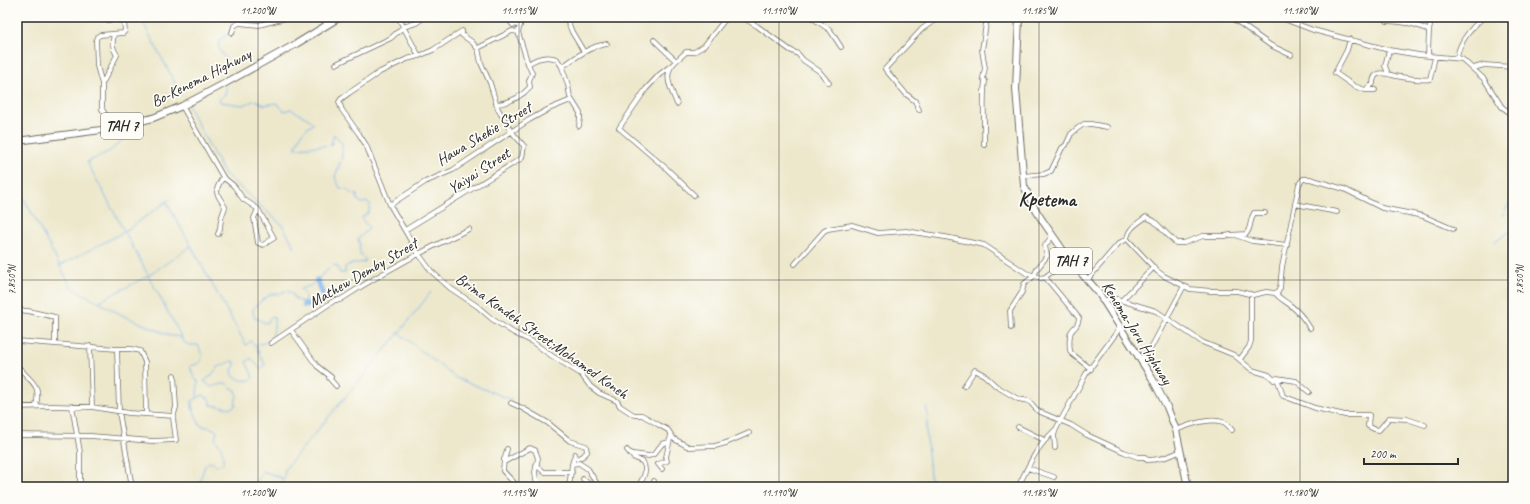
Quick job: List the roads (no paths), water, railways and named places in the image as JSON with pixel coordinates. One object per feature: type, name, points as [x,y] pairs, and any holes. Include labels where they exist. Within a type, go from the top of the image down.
[{"type":"highway","name":"Bo-Kenema Highway","points":[[17,141],[109,129],[153,118],[182,106],[220,86],[296,44],[340,17]]},
{"type":"highway","name":"Kenema-Joru Highway","points":[[1019,17],[1016,78],[1024,186],[1034,207],[1052,236],[1103,300],[1162,397],[1176,430],[1182,451],[1188,487]]},
{"type":"street","points":[[103,17],[108,20],[118,18],[124,22],[125,31],[114,34],[100,35],[96,40],[97,66],[102,84],[102,110],[107,117],[109,129]]},
{"type":"street","points":[[232,33],[234,26],[239,23],[258,25],[289,17]]},
{"type":"street","points":[[321,17],[327,24]]},
{"type":"street","points":[[398,17],[419,56]]},
{"type":"street","points":[[336,64],[391,38],[403,27],[416,23],[426,17]]},
{"type":"street","points":[[507,17],[513,25],[512,31]]},
{"type":"street","points":[[496,104],[506,103],[525,92],[530,87],[529,81],[532,73],[518,32],[522,19],[525,17]]},
{"type":"street","points":[[566,17],[572,32],[584,52]]},
{"type":"street","points":[[694,195],[667,169],[619,128],[646,89],[660,74],[679,60],[686,52],[699,50],[712,37],[727,17]]},
{"type":"street","points":[[742,17],[798,54],[803,60],[819,72],[829,83]]},
{"type":"street","points":[[811,17],[830,30],[841,47]]},
{"type":"street","points":[[919,110],[915,101],[906,94],[885,69],[922,29],[939,17]]},
{"type":"street","points":[[984,145],[985,130],[983,103],[985,81],[983,78],[984,68],[982,50],[987,17]]},
{"type":"street","points":[[1231,17],[1270,45],[1291,55]]},
{"type":"street","points":[[1283,17],[1289,21],[1313,30],[1389,50],[1410,54],[1465,60],[1484,79],[1502,107],[1513,115]]},
{"type":"street","points":[[1428,55],[1429,31],[1432,17]]},
{"type":"street","points":[[1457,58],[1458,49],[1465,37],[1484,17]]},
{"type":"street","points":[[1387,21],[1416,25],[1429,31]]},
{"type":"street","points":[[513,25],[520,24]]},
{"type":"street","name":"Brima Kondeh Street;Mohamed Koneh","points":[[478,48],[476,48],[472,42],[462,35],[462,31],[433,50],[419,56],[406,59],[380,72],[349,93],[339,102],[342,110],[366,145],[390,205],[406,230],[418,253],[435,276],[492,319],[514,333],[532,341],[552,356],[581,374],[590,386],[599,394],[616,401],[620,406],[634,415],[642,415],[668,430],[674,439],[689,446],[715,446],[749,433]]},
{"type":"street","points":[[478,48],[512,31],[518,32]]},
{"type":"street","points":[[102,84],[117,55],[113,49],[112,39],[114,34]]},
{"type":"street","points":[[1350,39],[1347,50],[1335,73],[1350,84],[1365,90],[1374,90]]},
{"type":"street","points":[[654,40],[665,50],[674,63]]},
{"type":"street","points":[[562,67],[584,52],[607,44]]},
{"type":"street","name":"Yaiyai Street","points":[[406,230],[522,158],[524,146],[511,131],[496,104],[490,83],[481,63],[478,48]]},
{"type":"street","points":[[1388,73],[1385,66],[1389,50]]},
{"type":"street","points":[[528,64],[536,59],[549,57],[557,60],[567,79],[571,100],[580,113],[578,126]]},
{"type":"street","points":[[1365,90],[1373,84],[1373,80],[1378,74],[1388,73],[1400,77],[1430,79],[1435,57]]},
{"type":"street","points":[[674,63],[668,74],[668,80],[677,104]]},
{"type":"street","points":[[1474,68],[1484,65],[1513,67]]},
{"type":"street","name":"Hawa Shekie Street","points":[[390,205],[425,182],[453,170],[511,131],[549,109],[571,100]]},
{"type":"street","points":[[182,106],[223,177],[234,186],[243,199],[258,209],[274,238],[262,245],[258,244],[254,223],[254,218],[258,209]]},
{"type":"street","points":[[1023,176],[1044,174],[1051,171],[1062,148],[1066,145],[1071,134],[1084,124],[1107,127]]},
{"type":"street","points":[[218,234],[222,227],[220,221],[225,207],[217,197],[216,190],[223,177]]},
{"type":"street","points":[[1275,293],[1278,292],[1280,288],[1282,267],[1299,184],[1303,179],[1310,179],[1344,189],[1382,208],[1423,216],[1453,229]]},
{"type":"street","points":[[1295,204],[1337,212]]},
{"type":"street","points":[[1236,236],[1246,234],[1251,227],[1250,220],[1254,213],[1265,213]]},
{"type":"street","points":[[1287,245],[1252,241],[1230,235],[1208,235],[1188,243],[1179,243],[1173,240],[1154,221],[1146,217],[1127,233],[1127,239],[1164,276],[1184,286],[1200,291],[1237,291],[1251,294],[1266,292],[1275,293],[1280,299],[1290,305],[1306,321],[1310,328]]},
{"type":"street","points":[[795,264],[824,231],[852,225],[878,233],[914,232],[984,245],[1018,268],[1034,276],[1045,277],[1069,259]]},
{"type":"street","name":"Mathew Demby Street","points":[[271,342],[292,330],[335,300],[340,300],[418,253],[469,229]]},
{"type":"street","points":[[1011,328],[1010,311],[1024,288],[1024,284],[1034,276],[1037,269],[1047,256],[1045,246],[1052,236]]},
{"type":"street","points":[[1088,280],[1119,243],[1127,239]]},
{"type":"street","points":[[1122,300],[1154,267]]},
{"type":"street","points":[[1045,277],[1079,318],[1078,325],[1071,334],[1069,349],[1071,353],[1091,369]]},
{"type":"street","points":[[1140,360],[1152,346],[1184,286]]},
{"type":"street","points":[[1240,359],[1251,342],[1251,294]]},
{"type":"street","points":[[1103,300],[1112,298],[1150,309],[1202,342],[1215,349],[1228,352],[1240,359],[1252,370],[1266,374],[1274,380],[1277,378],[1296,381],[1309,392]]},
{"type":"street","points":[[17,310],[56,317],[55,343]]},
{"type":"street","points":[[1055,448],[1054,435],[1056,429],[1084,377],[1118,332],[1119,328]]},
{"type":"street","points":[[292,330],[317,366],[331,377],[329,378],[336,386]]},
{"type":"street","points":[[17,341],[131,349],[140,352],[145,362],[146,414]]},
{"type":"street","points":[[90,346],[92,407]]},
{"type":"street","points":[[117,349],[119,412],[132,487]]},
{"type":"street","points":[[17,366],[37,387],[38,396],[36,406]]},
{"type":"street","points":[[964,386],[974,370],[984,375],[996,386],[1018,399],[1031,402],[1038,411],[1071,425],[1087,436],[1133,455],[1145,457],[1147,460],[1172,455],[1182,451]]},
{"type":"street","points":[[17,435],[77,436],[161,441],[176,440],[174,416],[176,407],[174,375]]},
{"type":"street","points":[[1277,378],[1283,396],[1345,416],[1369,415],[1368,426],[1374,429],[1379,430],[1389,418],[1407,419],[1425,424]]},
{"type":"street","points":[[511,403],[543,420],[570,441],[586,446],[587,452],[583,456],[576,458],[572,464],[569,487]]},
{"type":"street","points":[[72,406],[81,464],[80,487]]},
{"type":"street","points":[[17,407],[92,407],[119,412],[174,416]]},
{"type":"street","points":[[1176,430],[1192,423],[1221,421],[1227,424],[1232,430]]},
{"type":"street","points":[[1018,427],[1044,440]]},
{"type":"street","points":[[1018,487],[1036,451],[1044,440],[1056,429]]},
{"type":"street","points":[[662,469],[658,464],[667,461],[666,457],[671,435]]},
{"type":"street","points":[[638,487],[645,476],[645,466],[643,462],[633,457],[628,451],[633,454],[649,456],[654,454],[662,444],[669,442]]},
{"type":"street","points":[[518,487],[504,471],[504,462],[530,448],[536,452],[538,458],[535,472],[538,487]]},
{"type":"street","points":[[572,464],[576,458]]},
{"type":"street","points":[[576,458],[588,469],[599,486]]},
{"type":"street","points":[[536,465],[544,472],[572,472]]},
{"type":"street","points":[[1028,468],[1054,477]]},
{"type":"street","points":[[583,479],[589,484],[604,487]]},
{"type":"street","points":[[653,487],[654,481]]},
{"type":"waterway","points":[[140,17],[181,94]]},
{"type":"waterway","points":[[232,28],[231,21],[236,17]]},
{"type":"waterway","points":[[225,80],[220,71],[227,64],[218,47],[220,39],[230,34]]},
{"type":"waterway","points":[[227,85],[225,94],[219,100],[221,102],[243,105],[256,100],[264,105],[277,103],[284,111],[291,109],[310,120],[313,123],[302,134],[296,148],[331,145],[334,134],[342,143],[342,157],[335,177],[340,188],[347,189],[351,194],[357,194],[357,200],[362,203],[368,202],[370,204],[369,212],[362,217],[362,220],[369,227],[367,231],[358,239],[360,253],[366,261],[345,267],[345,273],[340,273],[337,266],[332,266],[310,286],[300,289],[305,294],[305,303],[295,299],[292,293],[286,291],[278,294],[271,294],[262,300],[253,309],[254,317],[265,323],[268,322],[270,318],[274,317],[272,336],[267,342],[257,344],[256,347],[265,365],[260,369],[251,358],[246,362],[253,377],[251,380],[244,380],[233,376],[232,370],[235,362],[232,361],[218,367],[210,377],[204,381],[211,387],[226,383],[231,388],[236,390],[237,394],[235,406],[231,408],[211,405],[209,399],[203,395],[192,401],[192,407],[200,425],[211,428],[217,432],[215,438],[221,447],[223,458],[223,464],[216,465],[210,462],[205,465],[199,485],[232,484],[235,487]]},
{"type":"waterway","points":[[188,106],[224,173],[283,226],[295,248]]},
{"type":"waterway","points":[[136,127],[110,151],[87,162],[182,338]]},
{"type":"waterway","points":[[17,185],[71,287],[124,316],[171,336],[182,338],[182,341],[189,345],[198,345],[202,358],[200,363],[190,366],[194,378],[198,381],[197,397]]},
{"type":"waterway","points":[[1502,216],[1513,197]]},
{"type":"waterway","points":[[59,266],[124,232],[169,200]]},
{"type":"waterway","points":[[166,201],[246,345],[251,341],[256,347]]},
{"type":"waterway","points":[[1494,243],[1513,229]]},
{"type":"waterway","points":[[98,302],[148,276],[191,246]]},
{"type":"waterway","points":[[305,303],[304,305],[315,305],[324,299],[317,280]]},
{"type":"waterway","points":[[284,479],[285,469],[399,333],[431,292]]},
{"type":"waterway","points":[[399,333],[456,378],[512,400]]},
{"type":"waterway","points":[[926,407],[928,416],[926,430],[931,487]]},
{"type":"waterway","points":[[246,487],[258,480],[263,471],[284,479],[277,486],[279,486]]},
{"type":"district","name":"Kpetema","points":[[1047,199]]}]
